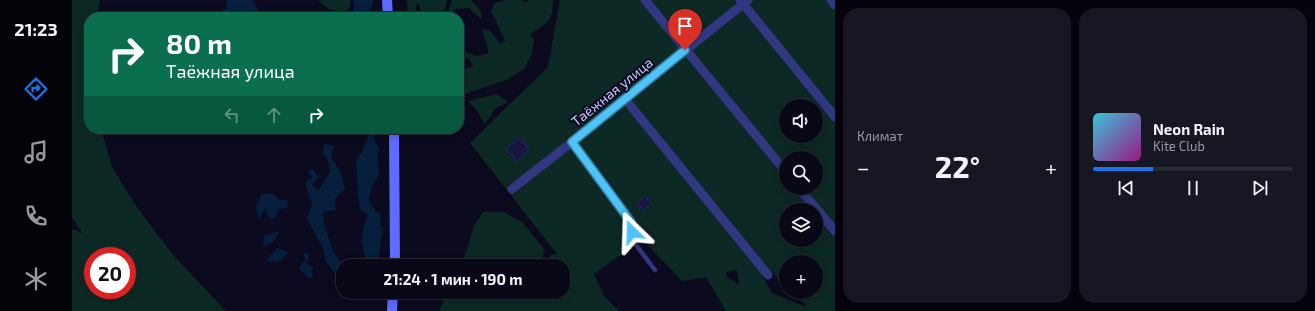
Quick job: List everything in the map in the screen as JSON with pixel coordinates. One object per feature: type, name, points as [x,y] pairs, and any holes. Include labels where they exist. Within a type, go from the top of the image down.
[{"type":"main road","points":[[387,0],[388,12]]},
{"type":"main road","points":[[394,134],[395,259]]},
{"type":"main road","points":[[392,311],[393,299]]},
{"type":"street","points":[[645,0],[779,164]]},
{"type":"street","points":[[831,0],[835,5]]},
{"type":"street","points":[[744,1],[835,117]]},
{"type":"street","name":"Таёжная улица","points":[[512,189],[626,99],[744,1]]},
{"type":"street","points":[[626,99],[768,275]]},
{"type":"street","points":[[805,195],[835,231]]},
{"type":"lane","points":[[572,142],[631,222],[633,241],[655,270]]},
{"type":"green space","points":[[72,0],[100,0],[98,12],[84,12],[84,134],[102,134],[112,167],[136,206],[173,255],[226,311],[72,311],[72,229],[82,233],[72,217]]},
{"type":"green space","points":[[350,0],[350,7],[345,12],[340,12],[329,9],[318,1]]},
{"type":"green space","points":[[407,0],[447,0],[444,12],[421,12],[418,2],[416,7],[416,12],[408,12]]},
{"type":"green space","points":[[452,0],[471,0],[481,11],[481,19],[469,8],[455,9],[455,12],[448,12]]},
{"type":"green space","points":[[505,0],[521,0],[526,2],[529,0],[553,0],[553,8],[548,21],[530,34],[534,40],[532,54],[524,69],[506,80],[465,94],[464,69],[473,66],[470,60],[464,58],[464,51],[477,56],[489,53],[482,29],[490,30],[500,44],[505,41],[491,11],[495,3]]},
{"type":"green space","points":[[560,0],[835,0],[835,311],[726,311],[706,277],[682,281],[642,239],[594,274],[604,296],[619,311],[439,311],[445,299],[570,299],[570,259],[548,259],[551,255],[557,254],[470,143],[548,67]],"holes":[[[737,270],[739,285],[726,276],[726,272]]]},
{"type":"green space","points":[[497,94],[508,102],[495,109],[485,124],[477,111],[468,101]]},
{"type":"green space","points":[[483,212],[504,212],[523,223],[544,249],[542,259],[463,259],[474,226]]},
{"type":"water","points":[[227,0],[253,0],[259,11],[218,12],[226,9]]},
{"type":"water","points":[[354,0],[373,0],[370,12],[353,12]]},
{"type":"water","points":[[369,134],[376,134],[374,140],[379,148],[379,175],[372,186],[369,200],[376,211],[381,214],[380,225],[383,228],[378,259],[366,259],[364,254],[362,232],[368,215],[360,209],[356,160],[363,150]]},
{"type":"water","points":[[324,144],[334,145],[331,157],[341,173],[345,188],[335,199],[336,210],[323,212],[324,224],[333,251],[339,259],[336,259],[336,275],[326,262],[323,248],[307,219],[312,204],[307,190],[306,181],[312,178],[308,172],[312,169],[319,177],[312,184],[318,191],[330,172],[328,159],[323,154]]},
{"type":"water","points":[[272,193],[280,200],[287,200],[288,207],[278,210],[277,216],[271,220],[264,209],[259,220],[256,206],[262,194]]},
{"type":"water","points":[[280,231],[273,242],[263,247],[264,236]]},
{"type":"water","points":[[277,248],[288,252],[284,258],[273,262],[266,261]]},
{"type":"water","points":[[303,252],[309,254],[307,264],[313,267],[313,278],[308,278],[299,268],[305,260]]},
{"type":"building","points":[[519,138],[529,150],[517,161],[506,149]]},
{"type":"building","points":[[645,196],[651,203],[644,210],[637,203]]},
{"type":"route","points":[[632,232],[631,222],[572,142],[685,50]]}]
